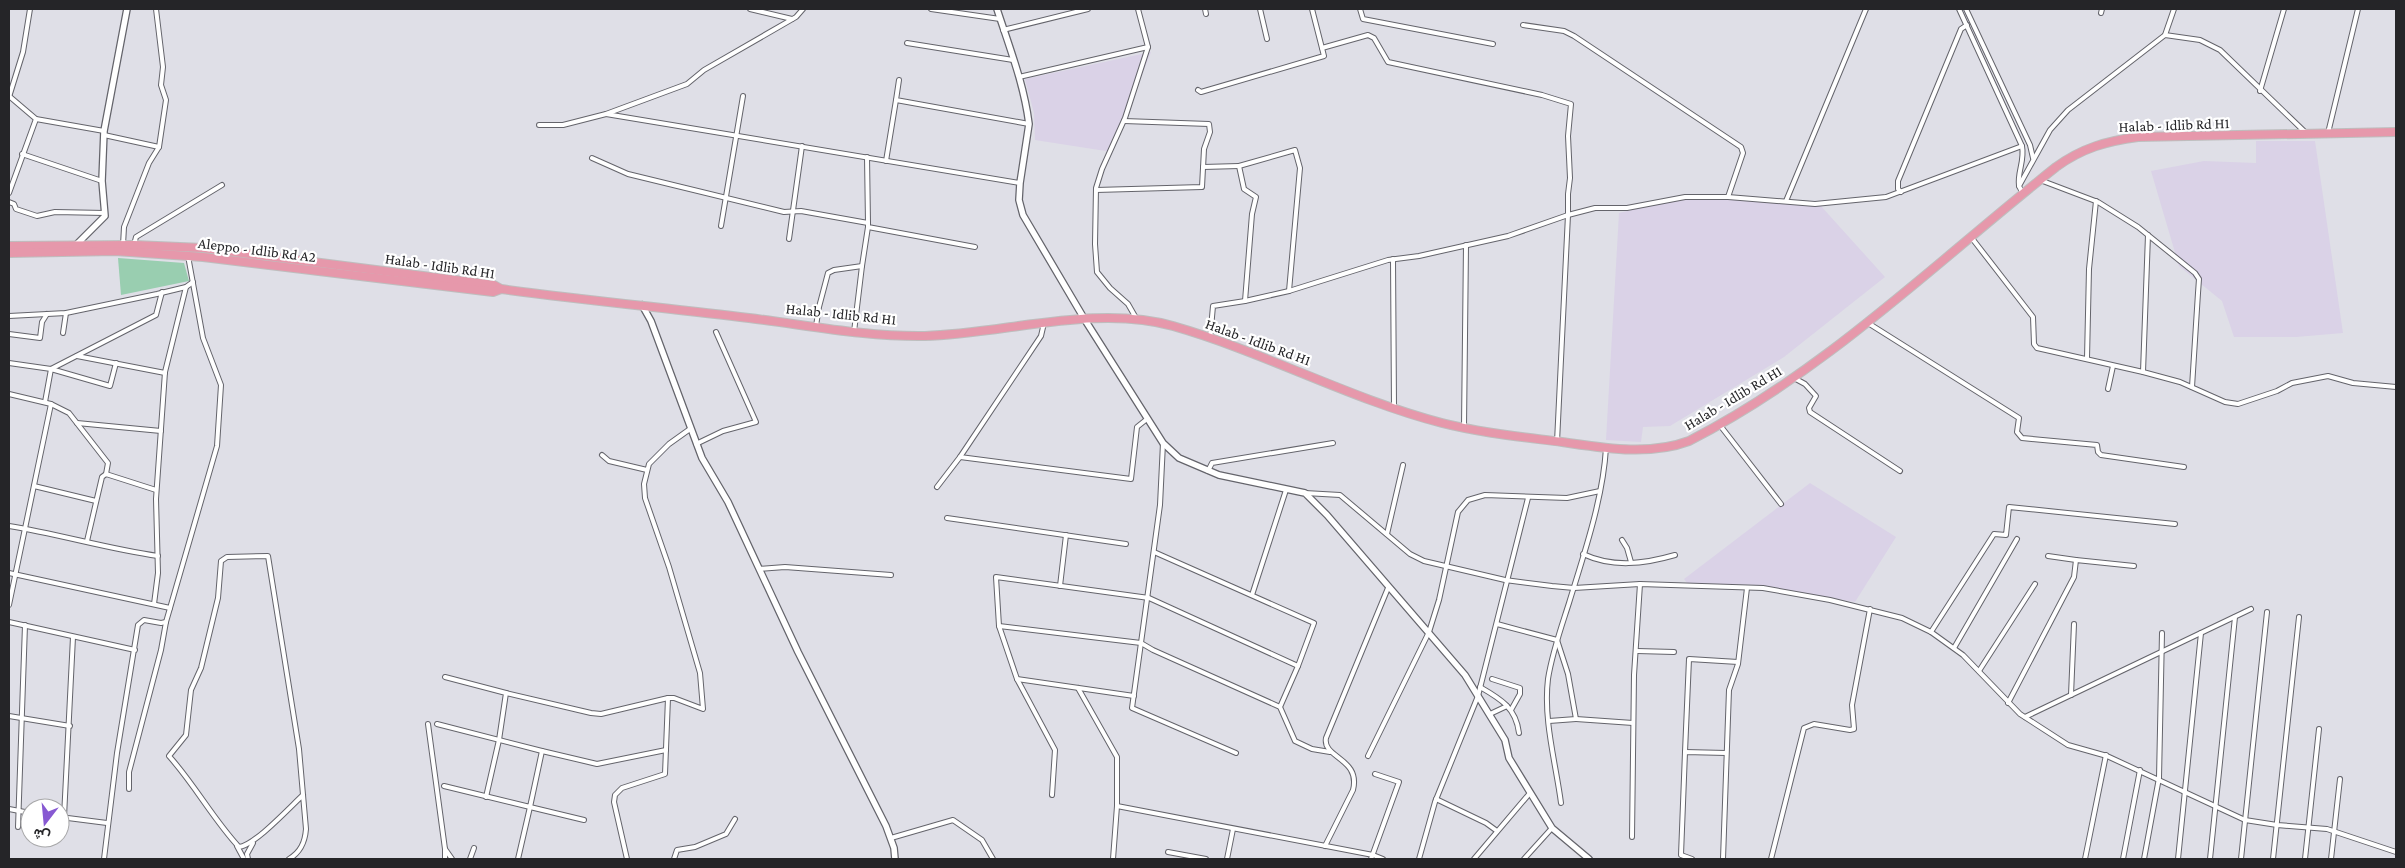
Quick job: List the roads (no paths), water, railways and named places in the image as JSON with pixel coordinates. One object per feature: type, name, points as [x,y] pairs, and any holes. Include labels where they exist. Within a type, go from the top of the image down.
[{"type":"highway","name":"Halab - Idlib Rd H1","points":[[9,246],[134,245],[203,248],[494,285],[501,289],[854,332],[925,336],[1044,323],[1085,320],[1137,320],[1172,326],[1442,423],[1557,442],[1643,450],[1674,447],[1719,424],[1794,378],[1868,323],[1971,237],[2021,190],[2040,180],[2078,153],[2100,143],[2138,137],[2396,132]]},
{"type":"highway","name":"Aleppo - Idlib Rd A2","points":[[9,253],[115,251],[188,256],[493,292],[501,289]]},
{"type":"highway","points":[[220,259],[218,256],[220,253],[264,256]]},
{"type":"highway","points":[[348,275],[359,273],[381,276],[382,273],[380,271]]},
{"type":"street","points":[[30,9],[23,52],[9,96],[36,119],[159,147]]},
{"type":"street","points":[[76,246],[100,223],[105,213],[102,182],[104,133],[127,9]]},
{"type":"street","points":[[123,245],[124,228],[149,163],[159,147],[166,100],[161,86],[163,67],[156,9]]},
{"type":"street","points":[[750,9],[792,19]]},
{"type":"street","points":[[540,125],[563,125],[606,114],[688,84],[704,70],[796,17],[803,9]]},
{"type":"street","points":[[931,9],[1000,19]]},
{"type":"street","points":[[997,9],[1019,77],[1029,124],[1020,183],[1020,200],[1023,215],[1085,320],[1147,419],[1163,443],[1179,458],[1219,475],[1286,490],[1340,496],[1410,554],[1424,561],[1508,580],[1574,588],[1640,584],[1763,588],[1830,600],[1902,618],[1931,632],[1954,648],[1979,671],[2008,703],[2025,717],[2068,745],[2106,756],[2159,778],[2216,804],[2245,820],[2277,825],[2308,826],[2333,831],[2396,852]]},
{"type":"street","points":[[1003,30],[1088,9]]},
{"type":"street","points":[[1137,320],[1128,304],[1103,280],[1096,268],[1096,190],[1102,169],[1124,121],[1148,47],[1138,9]]},
{"type":"street","points":[[1205,9],[1206,14]]},
{"type":"street","points":[[1260,9],[1267,39]]},
{"type":"street","points":[[1198,90],[1202,92],[1324,56],[1312,9]]},
{"type":"street","points":[[1360,9],[1363,19],[1493,44]]},
{"type":"street","points":[[1786,201],[1866,9]]},
{"type":"street","points":[[1959,9],[2022,146],[2024,161],[2018,181],[2021,190]]},
{"type":"street","points":[[1966,9],[2030,145],[2033,160]]},
{"type":"street","points":[[2021,190],[2033,160],[2050,130],[2068,110],[2165,35],[2174,9]]},
{"type":"street","points":[[2260,91],[2284,9]]},
{"type":"street","points":[[2328,133],[2358,9]]},
{"type":"street","points":[[1523,25],[1564,31],[1574,36],[1741,147],[1744,153],[1728,196]]},
{"type":"street","points":[[1901,192],[1898,189],[1898,181],[1961,29],[1967,25]]},
{"type":"street","points":[[1322,48],[1368,35],[1374,38],[1388,62],[1542,95],[1571,104],[1568,136],[1570,178],[1557,442]]},
{"type":"street","points":[[2165,35],[2200,40],[2210,44],[2230,58],[2260,91],[2307,134]]},
{"type":"street","points":[[907,43],[1014,60]]},
{"type":"street","points":[[1019,77],[1148,47]]},
{"type":"street","points":[[886,161],[899,80]]},
{"type":"street","points":[[721,226],[743,96]]},
{"type":"street","points":[[896,100],[1029,124]]},
{"type":"street","points":[[606,114],[1020,183]]},
{"type":"street","points":[[9,193],[36,119]]},
{"type":"street","points":[[1096,190],[1202,187],[1204,148],[1210,132],[1209,124],[1124,121]]},
{"type":"street","points":[[788,239],[802,146]]},
{"type":"street","points":[[1210,339],[1214,306],[1289,291],[1394,259],[1508,236],[1568,215],[1595,208],[1627,208],[1685,197],[1728,196],[1822,203],[1886,197],[2022,146]]},
{"type":"street","points":[[1203,167],[1239,166],[1296,150],[1300,168],[1289,291]]},
{"type":"street","points":[[22,154],[102,182]]},
{"type":"street","points":[[854,332],[868,225],[866,208],[867,157]]},
{"type":"street","points":[[592,158],[628,174],[726,196],[784,212],[801,211],[974,247]]},
{"type":"street","points":[[1239,166],[1244,189],[1256,198],[1252,214],[1245,301]]},
{"type":"street","points":[[2040,180],[2096,201],[2148,235],[2195,273],[2199,279],[2192,387]]},
{"type":"street","points":[[134,245],[136,237],[222,185]]},
{"type":"street","points":[[2087,358],[2090,253],[2096,201]]},
{"type":"street","points":[[9,202],[14,204],[16,209],[37,216],[55,212],[105,213]]},
{"type":"street","points":[[2143,372],[2148,235]]},
{"type":"street","points":[[1971,237],[2033,317],[2034,344],[2037,348],[2087,358],[2180,382],[2225,402],[2238,404],[2277,391],[2292,383],[2328,376],[2353,383],[2396,387]]},
{"type":"street","points":[[1464,427],[1466,245]]},
{"type":"street","points":[[129,789],[129,772],[161,650],[166,622],[217,446],[221,385],[203,338],[188,256]]},
{"type":"street","points":[[1394,259],[1394,407]]},
{"type":"street","points":[[816,326],[818,307],[828,273],[834,270],[862,266]]},
{"type":"street","points":[[9,316],[66,313],[186,287],[193,282]]},
{"type":"street","points":[[154,604],[158,556],[156,490],[165,373],[186,287]]},
{"type":"street","points":[[51,369],[156,315],[162,292]]},
{"type":"street","points":[[642,305],[651,321],[696,444],[728,502],[759,570],[891,838],[895,859]]},
{"type":"street","points":[[63,333],[66,313]]},
{"type":"street","points":[[9,334],[40,338],[42,322],[47,314]]},
{"type":"street","points":[[937,487],[1042,336],[1044,323]]},
{"type":"street","points":[[1868,323],[2019,418],[2017,432],[2022,438],[2097,445],[2098,452],[2101,455],[2184,467]]},
{"type":"street","points":[[696,444],[723,431],[756,422],[716,332]]},
{"type":"street","points":[[77,356],[165,373]]},
{"type":"street","points":[[9,363],[51,369],[110,386],[116,363]]},
{"type":"street","points":[[2108,389],[2113,366]]},
{"type":"street","points":[[45,402],[51,369]]},
{"type":"street","points":[[1794,378],[1805,384],[1816,396],[1809,408],[1810,412],[1900,471]]},
{"type":"street","points":[[9,394],[45,402],[69,414],[108,463],[106,474],[102,477],[87,541]]},
{"type":"street","points":[[9,400],[15,396]]},
{"type":"street","points":[[9,605],[50,404]]},
{"type":"street","points":[[960,456],[1131,479],[1137,427],[1147,419]]},
{"type":"street","points":[[77,423],[161,431]]},
{"type":"street","points":[[1719,424],[1781,504]]},
{"type":"street","points":[[445,677],[506,694],[601,714],[668,698],[674,698],[703,709],[700,673],[669,567],[645,498],[644,484],[649,464],[669,444],[690,429]]},
{"type":"street","points":[[1163,443],[1160,504],[1149,598],[1132,708],[1236,753]]},
{"type":"street","points":[[1208,470],[1212,463],[1334,443]]},
{"type":"street","points":[[1561,803],[1546,701],[1548,679],[1557,640],[1574,588],[1600,491],[1604,475],[1606,448]]},
{"type":"street","points":[[602,455],[609,461],[647,470]]},
{"type":"street","points":[[1387,534],[1403,465]]},
{"type":"street","points":[[106,474],[156,490]]},
{"type":"street","points":[[34,486],[96,501]]},
{"type":"street","points":[[1252,595],[1286,490]]},
{"type":"street","points":[[1368,756],[1429,632],[1439,600],[1458,512],[1468,500],[1485,495],[1567,498],[1600,491]]},
{"type":"street","points":[[1305,493],[1327,515],[1465,675],[1506,740],[1508,758],[1552,828],[1589,859]]},
{"type":"street","points":[[1419,859],[1436,799],[1478,696],[1528,498]]},
{"type":"street","points":[[1931,632],[1994,534],[2006,535],[2010,508],[2176,524]]},
{"type":"street","points":[[947,518],[1126,544]]},
{"type":"street","points":[[9,526],[87,541],[121,551],[158,556]]},
{"type":"street","points":[[1060,586],[1066,535]]},
{"type":"street","points":[[1954,648],[2017,539]]},
{"type":"street","points":[[1622,540],[1631,562]]},
{"type":"street","points":[[1154,552],[1314,623],[1280,707]]},
{"type":"street","points":[[1583,554],[1599,561],[1621,564],[1675,556]]},
{"type":"street","points":[[244,859],[236,845],[170,756],[186,735],[191,690],[201,668],[218,598],[221,561],[227,557],[268,556],[299,749],[303,795],[305,842],[295,855],[289,859]]},
{"type":"street","points":[[2048,556],[2134,566]]},
{"type":"street","points":[[2008,703],[2074,577],[2076,560]]},
{"type":"street","points":[[759,570],[785,567],[891,575]]},
{"type":"street","points":[[9,573],[170,608]]},
{"type":"street","points":[[1052,795],[1055,750],[1017,679],[999,626],[996,577],[1149,598],[1298,666]]},
{"type":"street","points":[[1632,837],[1634,675],[1640,584]]},
{"type":"street","points":[[1979,671],[2035,584]]},
{"type":"street","points":[[1325,846],[1353,790],[1355,782],[1353,772],[1347,764],[1330,752],[1325,743],[1326,738],[1388,588]]},
{"type":"street","points":[[1723,859],[1729,690],[1738,662],[1746,588]]},
{"type":"street","points":[[1771,859],[1804,728],[1814,724],[1854,729],[1852,705],[1870,609]]},
{"type":"street","points":[[2025,717],[2251,609]]},
{"type":"street","points":[[2241,859],[2267,612]]},
{"type":"street","points":[[2210,859],[2235,617]]},
{"type":"street","points":[[2273,859],[2299,618]]},
{"type":"street","points":[[104,859],[107,823],[138,625],[144,620],[166,622]]},
{"type":"street","points":[[9,622],[135,650]]},
{"type":"street","points":[[1497,624],[1557,640]]},
{"type":"street","points":[[2071,695],[2074,624]]},
{"type":"street","points":[[18,827],[24,625]]},
{"type":"street","points":[[999,626],[1141,643],[1280,707],[1295,741],[1312,749],[1330,752]]},
{"type":"street","points":[[2144,859],[2159,778],[2162,633]]},
{"type":"street","points":[[2178,859],[2200,633]]},
{"type":"street","points":[[64,798],[70,726],[73,637]]},
{"type":"street","points":[[1557,640],[1568,674],[1576,719]]},
{"type":"street","points":[[1637,651],[1674,652]]},
{"type":"street","points":[[1692,859],[1681,855],[1689,659],[1738,662]]},
{"type":"street","points":[[1017,679],[1134,696]]},
{"type":"street","points":[[1492,679],[1520,688],[1520,694],[1511,710]]},
{"type":"street","points":[[1480,686],[1499,697],[1511,710],[1518,719],[1519,733]]},
{"type":"street","points":[[1078,688],[1117,757],[1117,806],[1113,859]]},
{"type":"street","points":[[486,796],[499,740],[506,694]]},
{"type":"street","points":[[627,859],[615,795],[622,788],[665,774],[668,698]]},
{"type":"street","points":[[1490,714],[1507,706]]},
{"type":"street","points":[[9,716],[70,726]]},
{"type":"street","points":[[1549,721],[1576,719],[1633,723]]},
{"type":"street","points":[[428,724],[445,859]]},
{"type":"street","points":[[437,724],[598,764],[666,750]]},
{"type":"street","points":[[2305,859],[2319,729]]},
{"type":"street","points":[[518,859],[542,751]]},
{"type":"street","points":[[1685,752],[1726,753]]},
{"type":"street","points":[[2085,859],[2106,756]]},
{"type":"street","points":[[2122,859],[2140,770]]},
{"type":"street","points":[[1372,857],[1399,782],[1375,774]]},
{"type":"street","points":[[2331,859],[2340,779]]},
{"type":"street","points":[[444,786],[584,820]]},
{"type":"street","points":[[1474,859],[1530,793]]},
{"type":"street","points":[[236,845],[246,847],[303,795]]},
{"type":"street","points":[[1436,799],[1497,831]]},
{"type":"street","points":[[1117,806],[1383,859]]},
{"type":"street","points":[[9,809],[18,811]]},
{"type":"street","points":[[70,818],[107,823]]},
{"type":"street","points":[[674,859],[677,850],[695,847],[726,834],[734,819]]},
{"type":"street","points":[[891,838],[953,820],[982,840],[993,859]]},
{"type":"street","points":[[1524,859],[1552,828]]},
{"type":"street","points":[[1227,859],[1233,829]]},
{"type":"street","points":[[248,859],[248,854],[254,840]]},
{"type":"street","points":[[470,859],[474,848]]},
{"type":"street","points":[[445,849],[452,859]]},
{"type":"street","points":[[1168,852],[1206,859]]},
{"type":"street","points":[[236,859],[241,855]]}]
